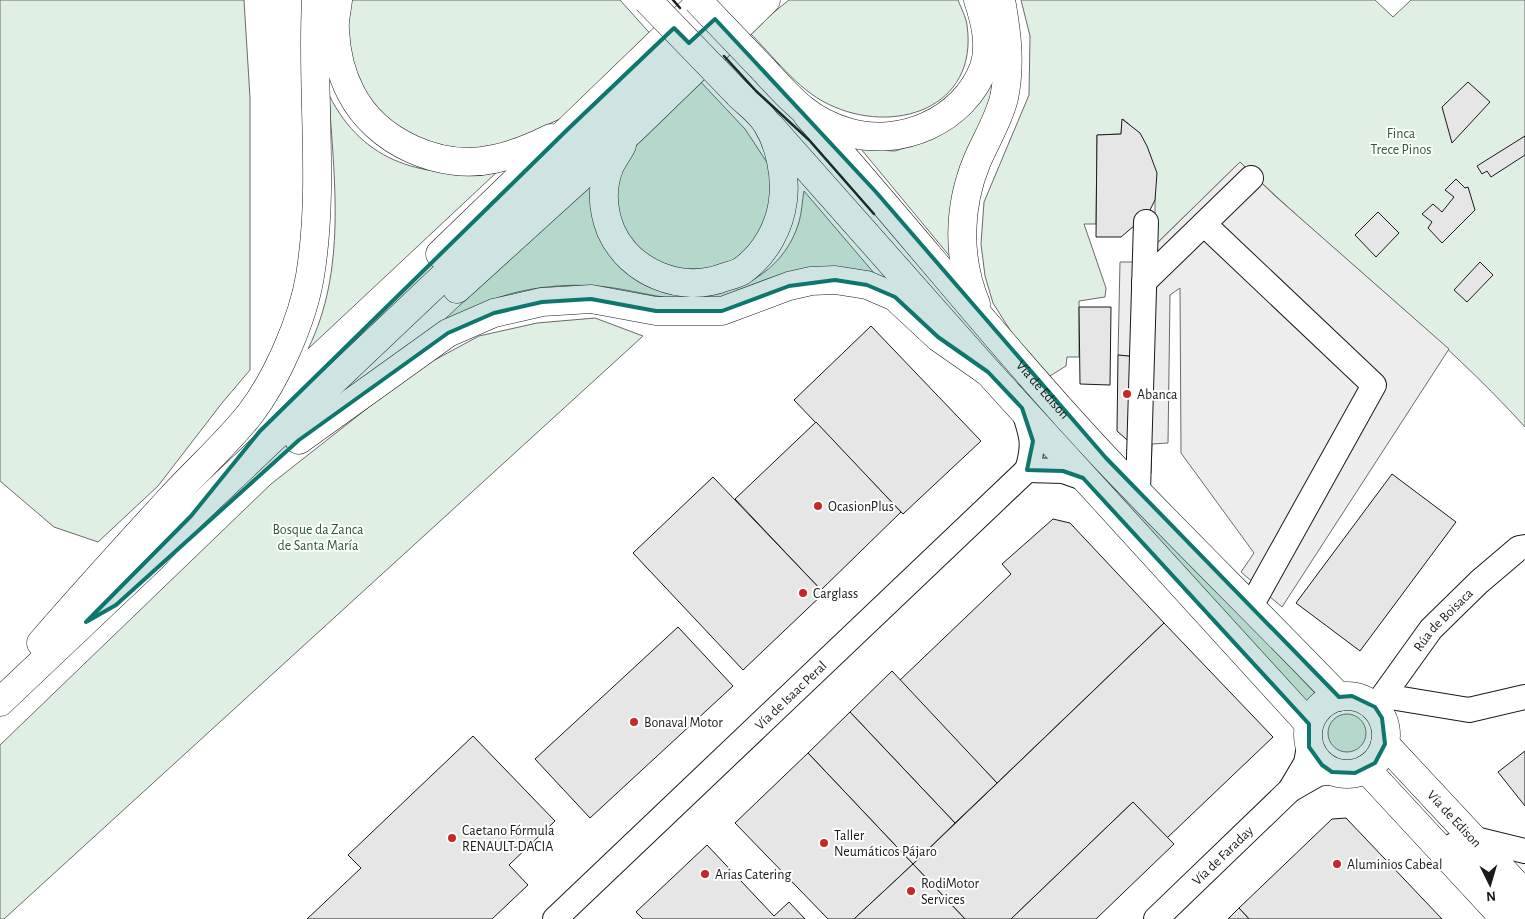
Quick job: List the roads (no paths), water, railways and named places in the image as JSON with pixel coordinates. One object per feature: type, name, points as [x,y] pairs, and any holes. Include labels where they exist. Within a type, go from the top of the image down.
[{"type":"main road","points":[[0,701],[36,650],[76,603],[250,413],[279,364],[303,310],[317,228],[317,159],[313,52],[316,0]]},
{"type":"main road","points":[[338,0],[335,29],[339,61],[351,94],[370,121],[397,142],[426,155],[457,161],[492,160],[530,148],[568,129]]},
{"type":"main road","points":[[646,0],[767,123],[1022,408],[1309,735],[1314,757],[1332,772],[1355,774],[1375,762],[1385,744],[1386,731],[1379,702],[1352,696],[1339,697],[1320,706],[1309,735]]},
{"type":"main road","name":"Vía de Edison","points":[[697,0],[807,115],[876,192],[984,322],[1106,458],[1339,697]]},
{"type":"main road","points":[[191,516],[260,431],[568,129],[703,0]]},
{"type":"main road","points":[[0,701],[86,622],[152,558],[191,516],[735,0]]},
{"type":"main road","points":[[86,622],[116,604],[298,440],[419,323],[631,131],[766,0]]},
{"type":"main road","points":[[807,115],[847,132],[887,137],[924,129],[943,119],[971,90],[984,65],[987,45],[985,20],[978,0]]},
{"type":"main road","points":[[984,322],[970,290],[964,265],[961,232],[968,186],[1003,101],[1008,79],[1008,44],[1001,0]]},
{"type":"main road","points":[[631,131],[609,168],[603,196],[607,220],[617,243],[634,263],[654,274],[674,281],[694,284],[716,281],[742,271],[764,250],[781,218],[785,186],[780,156],[767,123]]},
{"type":"main road","points":[[298,440],[448,333],[494,313],[542,302],[591,299],[656,311],[722,311],[789,286],[811,280],[835,280],[867,284],[895,297],[938,336],[988,372]]},
{"type":"main road","name":"Vía de Edison","points":[[1385,744],[1525,894]]},
{"type":"main road","points":[[1366,769],[1505,919]]},
{"type":"street","points":[[1144,282],[1251,178]]},
{"type":"street","points":[[1138,491],[1146,222]]},
{"type":"street","points":[[1204,224],[1374,385],[1251,606]]},
{"type":"street","points":[[1022,408],[1033,441],[1032,454],[1027,470],[1062,471],[1083,478]]},
{"type":"street","name":"Vía de Isaac Peral","points":[[554,919],[1027,470]]},
{"type":"street","name":"Rúa de Boisaca","points":[[1379,702],[1431,629],[1479,582],[1522,547]]},
{"type":"street","points":[[1379,702],[1469,710],[1525,696]]},
{"type":"street","name":"Vía de Faraday","points":[[1290,790],[1306,763],[1309,735]]},
{"type":"street","name":"Vía de Faraday","points":[[1156,919],[1290,790],[1318,774],[1332,772]]},
{"type":"street","points":[[1388,794],[1418,807],[1511,904],[1525,914]]},
{"type":"street","points":[[1475,839],[1525,851]]},
{"type":"place","name":"Abanca","points":[[1127,394]]},
{"type":"place","name":"OcasionPlus","points":[[818,506]]},
{"type":"place","name":"Carglass","points":[[803,593]]},
{"type":"place","name":"Bonaval Motor","points":[[634,722]]},
{"type":"place","name":"Caetano Fórmula RENAULT-DACIA","points":[[452,838]]},
{"type":"place","name":"Taller Neumáticos Pájaro","points":[[824,843]]},
{"type":"place","name":"Aluminios Cabeal","points":[[1337,864]]},
{"type":"place","name":"Arias Catering","points":[[705,874]]},
{"type":"place","name":"RodiMotor Services","points":[[911,891]]},
{"type":"park label","name":"Finca Trece Pinos","points":[[1401,142]]},
{"type":"park label","name":"Bosque da Zanca de Santa María","points":[[318,538]]}]
